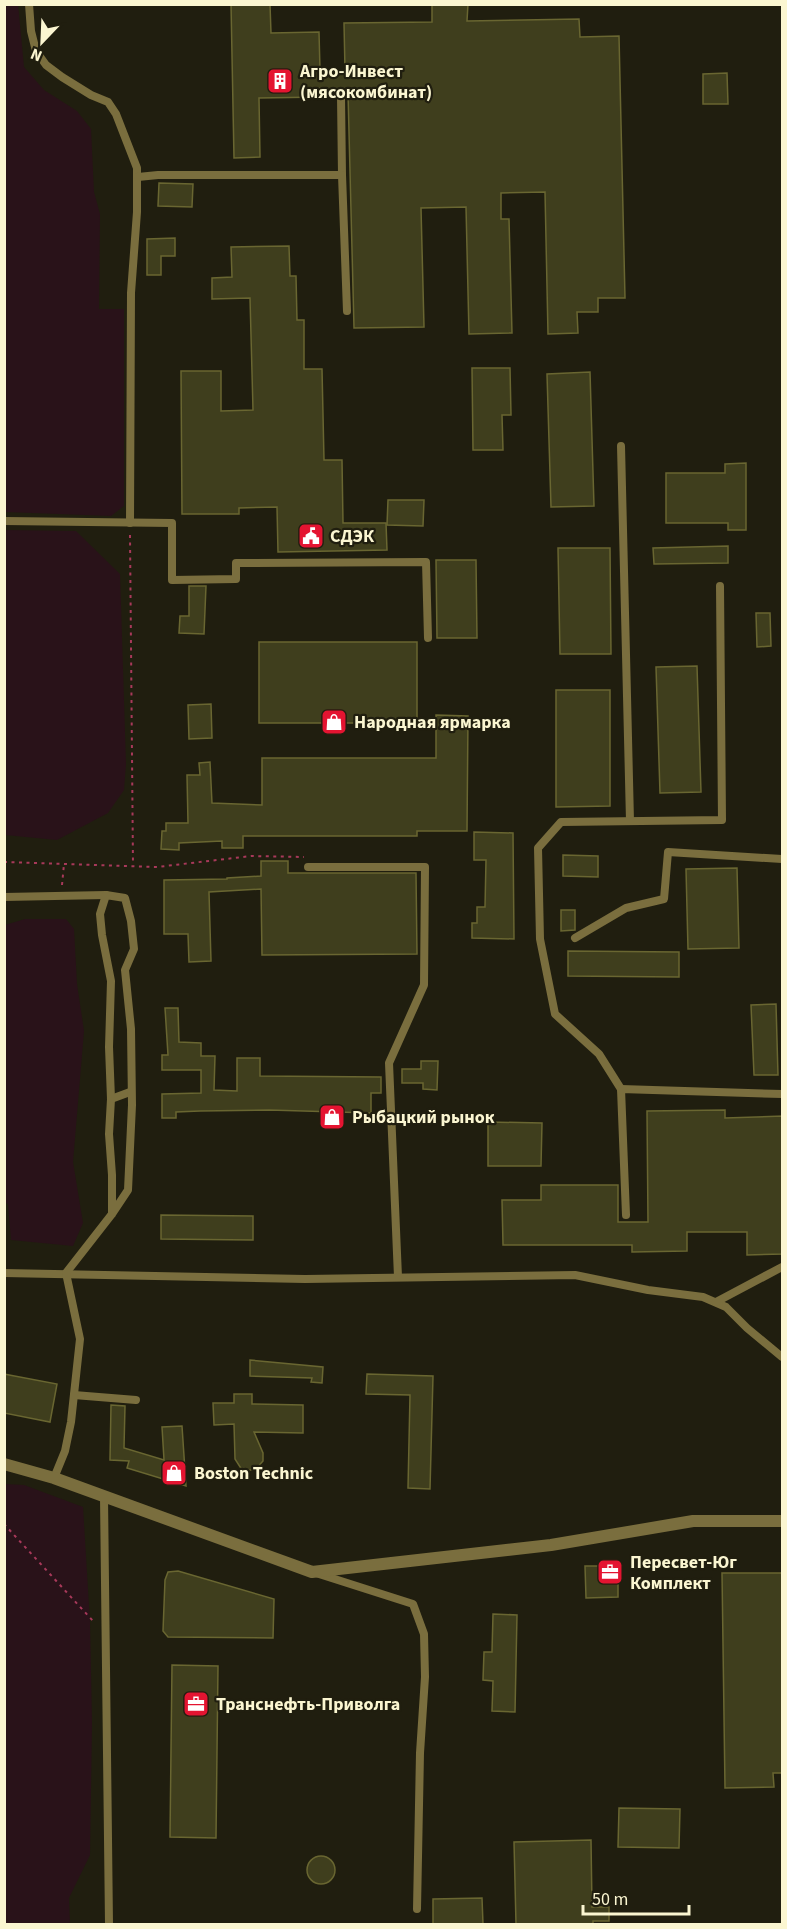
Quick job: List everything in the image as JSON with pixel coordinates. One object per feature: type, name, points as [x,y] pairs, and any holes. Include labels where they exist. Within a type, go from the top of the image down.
[{"type":"street","points":[[4,1464],[54,1478],[312,1572],[551,1545],[693,1521],[783,1521]]},
{"type":"lane","points":[[29,4],[31,31],[36,51],[46,65],[62,77],[108,102],[117,114],[137,168],[131,293],[130,523]]},
{"type":"lane","points":[[341,97],[347,311]]},
{"type":"lane","points":[[138,177],[158,175],[342,175]]},
{"type":"lane","points":[[621,446],[630,821]]},
{"type":"lane","points":[[4,521],[172,523],[172,580],[236,579],[236,563],[426,562],[428,638]]},
{"type":"lane","points":[[626,1215],[621,1089],[599,1054],[555,1014],[540,939],[538,848],[561,822],[722,820],[720,586]]},
{"type":"lane","points":[[575,938],[626,908],[664,899],[668,852],[783,859]]},
{"type":"lane","points":[[308,867],[425,867],[424,985],[389,1063],[398,1277]]},
{"type":"lane","points":[[106,895],[100,914],[111,981],[109,1134],[112,1214]]},
{"type":"lane","points":[[4,897],[106,895],[125,898],[131,921],[134,949],[125,970],[131,1029],[130,1092],[132,1105],[128,1190],[66,1273],[80,1339],[71,1422],[65,1451],[54,1478]]},
{"type":"lane","points":[[621,1089],[783,1095]]},
{"type":"lane","points":[[111,1099],[130,1092]]},
{"type":"lane","points":[[716,1302],[783,1267]]},
{"type":"lane","points":[[4,1273],[305,1279],[574,1275],[648,1290],[703,1297],[716,1302],[726,1307],[747,1328],[783,1357]]},
{"type":"lane","points":[[74,1395],[136,1400]]},
{"type":"lane","points":[[105,1497],[109,1924]]},
{"type":"lane","points":[[312,1572],[412,1604],[424,1634],[425,1677],[420,1753],[417,1909]]},
{"type":"path","points":[[130,523],[133,866]]},
{"type":"path","points":[[4,862],[157,867],[251,856],[309,857]]},
{"type":"path","points":[[61,896],[64,864]]},
{"type":"path","points":[[4,1524],[106,1634]]},
{"type":"shaded area","points":[[18,4],[24,67],[44,90],[77,111],[91,129],[94,192],[100,214],[99,309],[124,309],[124,506],[111,516],[5,512],[4,5]]},
{"type":"shaded area","points":[[5,530],[76,531],[120,574],[126,764],[124,790],[108,813],[57,840],[5,835]]},
{"type":"shaded area","points":[[25,919],[66,919],[74,929],[77,984],[84,1031],[73,1162],[83,1223],[73,1246],[11,1240],[8,1204],[5,1203],[5,925]]},
{"type":"shaded area","points":[[4,1484],[24,1485],[83,1507],[90,1622],[92,1723],[90,1855],[69,1898],[70,1924],[5,1924]]},
{"type":"building","points":[[231,4],[270,4],[271,33],[319,32],[320,70],[345,70],[344,23],[432,22],[432,4],[468,4],[467,21],[579,19],[580,37],[619,36],[625,298],[598,298],[598,312],[577,312],[578,333],[548,334],[545,192],[501,193],[501,219],[509,219],[512,333],[469,334],[466,207],[421,208],[424,327],[354,328],[348,93],[320,88],[320,97],[259,98],[260,157],[234,158]]},
{"type":"building","points":[[727,73],[728,104],[703,104],[703,74]]},
{"type":"building","points":[[159,183],[193,184],[192,207],[158,206]]},
{"type":"building","points":[[175,238],[175,256],[161,256],[161,275],[147,275],[147,239]]},
{"type":"building","points":[[289,246],[290,276],[296,276],[297,320],[304,320],[304,369],[322,369],[324,460],[342,460],[343,523],[386,523],[387,550],[278,552],[277,507],[239,508],[239,514],[182,514],[181,371],[221,371],[221,411],[253,410],[250,298],[212,299],[212,278],[232,277],[231,247]]},
{"type":"building","points":[[472,368],[510,368],[511,415],[502,415],[503,450],[473,450]]},
{"type":"building","points":[[590,372],[594,506],[551,507],[547,374]]},
{"type":"building","points":[[746,463],[746,530],[728,530],[728,523],[666,523],[666,473],[725,473],[725,464]]},
{"type":"building","points":[[388,500],[424,500],[423,526],[387,525]]},
{"type":"building","points":[[728,546],[728,563],[654,564],[653,548]]},
{"type":"building","points":[[558,548],[610,548],[611,654],[560,654]]},
{"type":"building","points":[[436,560],[476,560],[477,638],[437,638]]},
{"type":"building","points":[[189,586],[206,586],[204,634],[179,633],[180,616],[189,616]]},
{"type":"building","points":[[756,613],[770,613],[771,646],[757,647]]},
{"type":"building","points":[[259,642],[417,642],[417,723],[259,723]]},
{"type":"building","points":[[697,666],[701,792],[660,793],[656,667]]},
{"type":"building","points":[[556,690],[610,690],[610,806],[556,807]]},
{"type":"building","points":[[211,704],[212,738],[189,739],[188,705]]},
{"type":"building","points":[[436,715],[468,716],[467,831],[417,831],[417,836],[243,836],[243,848],[222,848],[222,841],[179,843],[179,850],[161,849],[162,831],[166,831],[166,823],[188,823],[187,775],[200,775],[199,763],[210,762],[212,803],[262,805],[262,758],[436,758]]},
{"type":"building","points":[[474,832],[513,833],[514,939],[472,938],[472,923],[477,923],[477,907],[485,907],[486,860],[474,860]]},
{"type":"building","points":[[563,855],[598,856],[598,877],[563,876]]},
{"type":"building","points":[[261,861],[288,861],[288,873],[416,873],[417,954],[262,955],[261,889],[209,892],[211,961],[189,962],[188,934],[164,934],[164,880],[261,876]]},
{"type":"building","points":[[737,868],[739,948],[688,949],[686,869]]},
{"type":"building","points":[[561,910],[575,910],[575,930],[561,931]]},
{"type":"building","points":[[568,951],[679,952],[679,977],[568,976]]},
{"type":"building","points":[[776,1004],[778,1075],[754,1075],[751,1005]]},
{"type":"building","points":[[165,1008],[178,1008],[179,1042],[201,1043],[201,1056],[215,1056],[214,1090],[237,1091],[237,1058],[260,1058],[260,1076],[381,1077],[381,1093],[371,1093],[371,1113],[269,1110],[200,1111],[176,1112],[176,1118],[162,1118],[162,1094],[201,1093],[201,1070],[162,1070],[162,1055],[168,1055]]},
{"type":"building","points":[[421,1061],[438,1061],[437,1090],[423,1089],[423,1083],[402,1083],[402,1069],[421,1069]]},
{"type":"building","points":[[725,1110],[725,1118],[783,1116],[783,1254],[747,1255],[747,1232],[687,1232],[687,1251],[632,1252],[632,1245],[503,1245],[502,1200],[541,1200],[541,1185],[618,1185],[618,1222],[648,1222],[647,1111]]},
{"type":"building","points":[[488,1122],[542,1123],[541,1166],[488,1166]]},
{"type":"building","points":[[161,1215],[253,1216],[253,1240],[161,1239]]},
{"type":"building","points":[[250,1360],[323,1367],[322,1383],[311,1382],[312,1378],[250,1376]]},
{"type":"building","points":[[4,1374],[57,1384],[50,1422],[4,1413]]},
{"type":"building","points":[[367,1374],[433,1376],[430,1489],[408,1488],[410,1395],[366,1394]]},
{"type":"building","points":[[234,1394],[252,1394],[252,1404],[303,1405],[303,1433],[254,1432],[263,1453],[263,1461],[255,1470],[242,1470],[235,1459],[234,1424],[214,1425],[213,1403],[234,1403]]},
{"type":"building","points":[[111,1405],[125,1406],[124,1448],[164,1460],[162,1427],[182,1426],[186,1486],[127,1468],[129,1461],[110,1460]]},
{"type":"building","points":[[585,1566],[618,1566],[618,1597],[586,1598]]},
{"type":"building","points":[[178,1571],[274,1599],[273,1638],[168,1637],[163,1631],[165,1580],[168,1572]]},
{"type":"building","points":[[722,1573],[783,1573],[783,1773],[773,1773],[774,1787],[725,1788]]},
{"type":"building","points":[[493,1614],[517,1615],[515,1712],[492,1711],[493,1681],[483,1680],[484,1652],[492,1652]]},
{"type":"building","points":[[172,1665],[218,1666],[216,1838],[170,1837]]},
{"type":"building","points":[[619,1808],[680,1809],[679,1848],[618,1847]]},
{"type":"building","points":[[591,1840],[592,1907],[609,1907],[609,1921],[593,1921],[593,1924],[516,1924],[514,1842]]},
{"type":"building","points":[[321,1856],[331,1860],[335,1870],[331,1880],[321,1884],[311,1880],[307,1870],[311,1860]]},
{"type":"building","points":[[482,1898],[483,1924],[433,1924],[433,1899]]},
{"type":"place","name":"Агро-Инвест (мясокомбинат)","points":[[280,81]]},
{"type":"place","name":"СДЭК","points":[[311,536]]},
{"type":"place","name":"Народная ярмарка","points":[[334,722]]},
{"type":"place","name":"Рыбацкий рынок","points":[[332,1117]]},
{"type":"place","name":"Boston Technic","points":[[174,1473]]},
{"type":"place","name":"Пересвет-Юг Комплект","points":[[610,1572]]},
{"type":"place","name":"Транснефть-Приволга","points":[[196,1704]]}]
